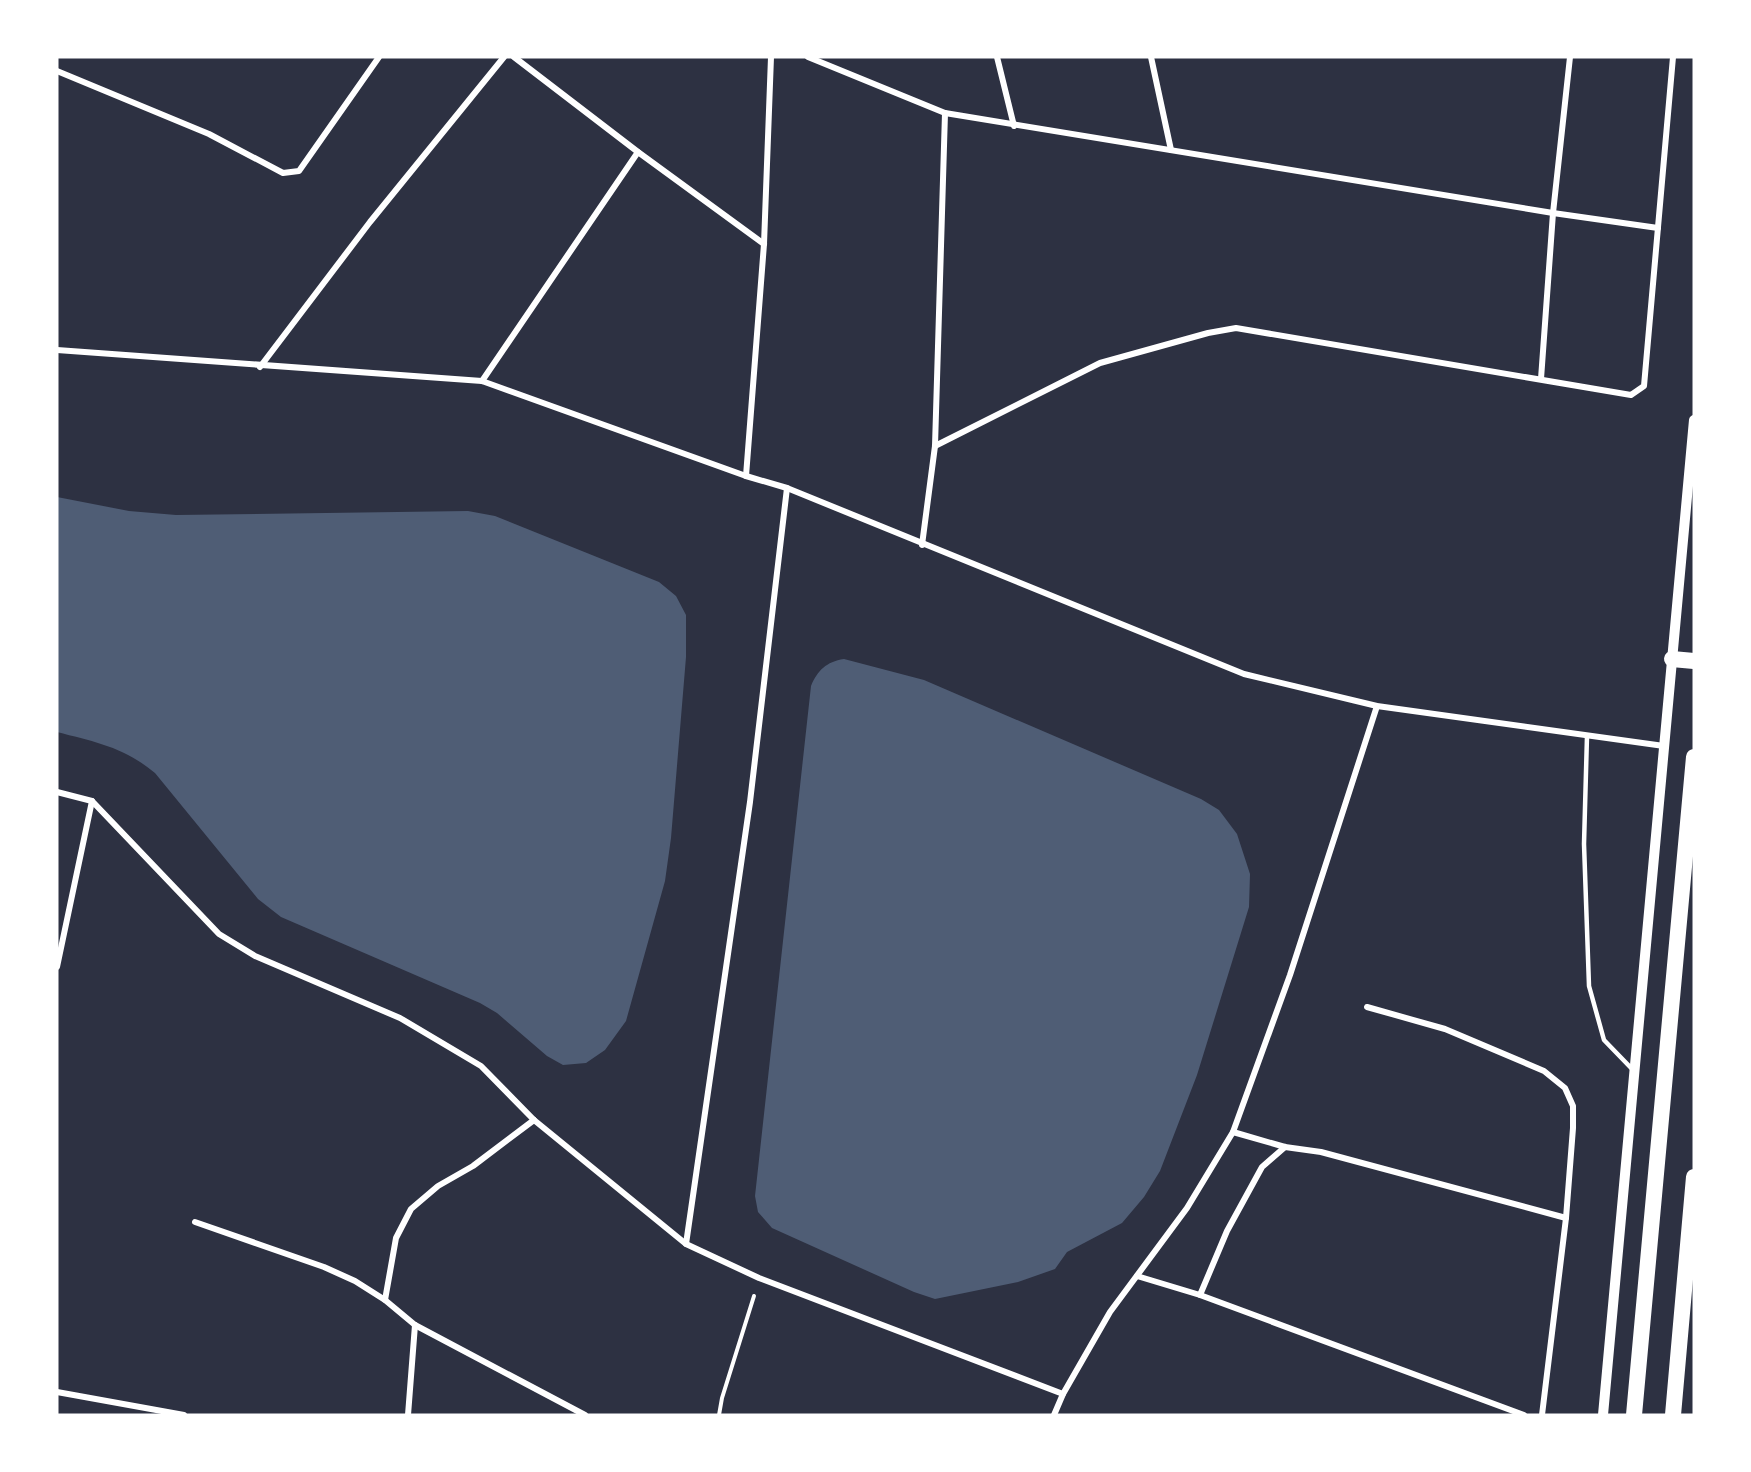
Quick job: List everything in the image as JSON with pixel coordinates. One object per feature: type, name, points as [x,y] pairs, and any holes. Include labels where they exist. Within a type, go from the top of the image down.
[{"type":"highway","points":[[1672,659],[1694,661]]},
{"type":"highway","points":[[1634,1415],[1694,757]]},
{"type":"highway","points":[[1672,1415],[1694,1177]]},
{"type":"street","points":[[57,71],[209,134],[283,173],[291,174],[299,171],[379,57]]},
{"type":"street","points":[[260,367],[370,222],[504,57]]},
{"type":"street","points":[[514,57],[638,152],[764,244]]},
{"type":"street","points":[[746,476],[764,244],[771,57]]},
{"type":"street","points":[[808,57],[945,113],[1553,213],[1658,228]]},
{"type":"street","points":[[996,57],[1014,126]]},
{"type":"street","points":[[1151,57],[1171,150]]},
{"type":"street","points":[[1541,379],[1553,213],[1570,57]]},
{"type":"street","points":[[935,446],[1100,363],[1208,333],[1236,328],[1631,395],[1644,386],[1673,57]]},
{"type":"street","points":[[922,544],[935,446],[945,113]]},
{"type":"street","points":[[482,381],[638,152]]},
{"type":"street","points":[[57,350],[260,367],[373,371],[482,381],[746,476],[787,488],[1244,674],[1377,706],[1664,746]]},
{"type":"street","points":[[1603,1415],[1694,420]]},
{"type":"street","points":[[686,1244],[750,802],[787,488]]},
{"type":"street","points":[[1054,1415],[1063,1394],[1110,1312],[1187,1208],[1233,1132],[1290,975],[1377,706]]},
{"type":"street","points":[[57,792],[92,801],[219,934],[255,956],[400,1018],[482,1066],[534,1120],[686,1244],[759,1278],[1063,1394]]},
{"type":"street","points":[[57,967],[59,946],[92,801]]},
{"type":"street","points":[[1367,1007],[1445,1029],[1544,1071],[1565,1088],[1573,1106],[1566,1218],[1542,1415]]},
{"type":"street","points":[[385,1300],[396,1238],[411,1209],[438,1186],[473,1166],[534,1120]]},
{"type":"street","points":[[1233,1132],[1285,1146],[1321,1152],[1566,1218]]},
{"type":"street","points":[[1200,1296],[1227,1231],[1262,1167],[1285,1146]]},
{"type":"street","points":[[195,1222],[324,1267],[355,1281],[385,1300],[415,1325],[585,1415]]},
{"type":"street","points":[[1137,1276],[1200,1296],[1524,1415]]},
{"type":"street","points":[[408,1415],[415,1325]]},
{"type":"street","points":[[57,1392],[184,1415]]},
{"type":"lane","points":[[1587,736],[1584,844],[1589,986],[1604,1040],[1634,1071]]},
{"type":"path","points":[[719,1415],[722,1398],[759,1278]]},
{"type":"water","points":[[57,497],[129,511],[176,515],[468,511],[495,516],[659,582],[676,596],[686,615],[686,657],[671,838],[665,881],[626,1021],[605,1050],[586,1063],[563,1065],[547,1056],[497,1013],[480,1003],[281,917],[258,899],[155,773],[120,751],[57,732]]},
{"type":"water","points":[[844,659],[924,680],[1201,799],[1219,810],[1237,834],[1250,874],[1249,907],[1197,1075],[1160,1171],[1144,1197],[1122,1223],[1067,1252],[1055,1269],[1018,1282],[935,1299],[914,1292],[772,1228],[758,1212],[755,1196],[811,686],[823,668],[832,662]]}]
